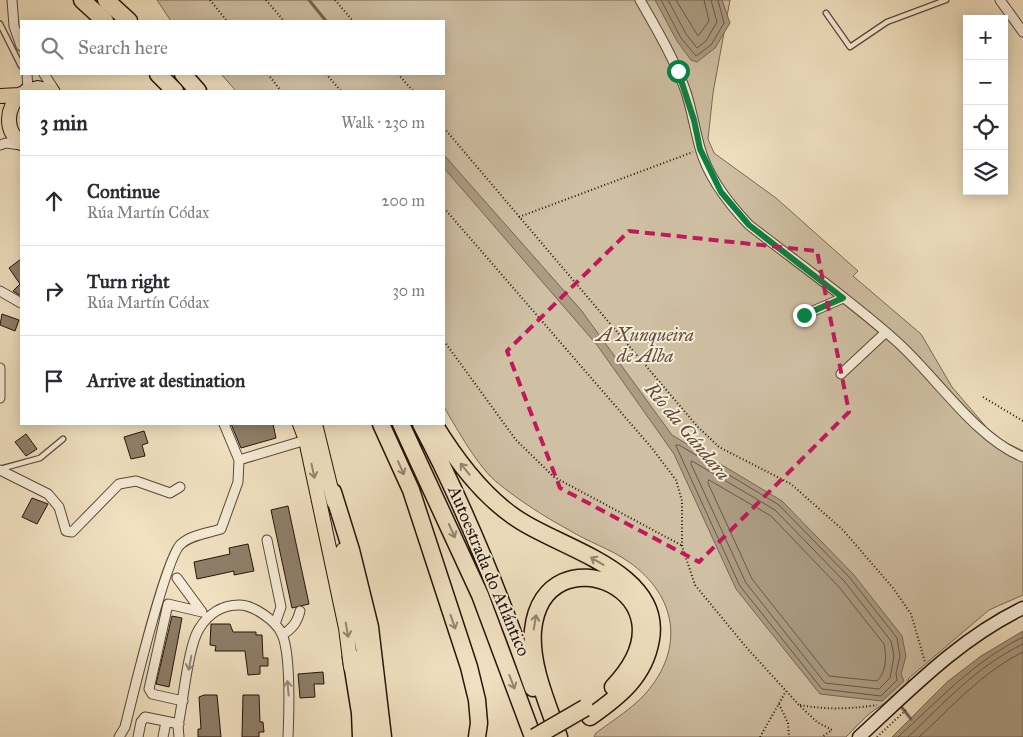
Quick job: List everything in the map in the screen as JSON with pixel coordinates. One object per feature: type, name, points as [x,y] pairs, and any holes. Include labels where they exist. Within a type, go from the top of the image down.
[{"type":"highway","points":[[82,0],[104,20]]},
{"type":"highway","points":[[106,0],[127,20]]},
{"type":"highway","points":[[159,75],[174,90]]},
{"type":"highway","points":[[183,75],[197,90]]},
{"type":"highway","points":[[381,425],[411,490],[469,667],[477,700],[479,723],[477,737]]},
{"type":"highway","name":"Autoestrada do Atlántico","points":[[402,425],[480,595],[534,737]]},
{"type":"highway","name":"Autoestrada do Atlántico","points":[[421,425],[465,513],[502,599],[550,737]]},
{"type":"highway","points":[[435,425],[464,468],[481,488],[512,515],[554,541],[588,556],[618,574],[640,592],[650,612],[653,628],[649,652],[640,673],[626,690],[588,712],[534,737]]},
{"type":"highway","points":[[333,492],[351,550],[370,627],[383,737]]},
{"type":"highway","points":[[597,578],[617,587],[632,604],[638,615],[640,627],[639,649],[622,677],[588,712],[557,737],[534,653],[533,631],[537,612],[546,596],[554,588],[570,580],[597,578]]},
{"type":"highway","points":[[351,657],[360,713],[361,737]]},
{"type":"main road","points":[[0,96],[25,85],[49,90]]},
{"type":"main road","points":[[9,125],[11,107],[20,93]]},
{"type":"main road","points":[[0,110],[20,142]]},
{"type":"main road","points":[[300,425],[306,440],[351,657],[355,737]]},
{"type":"main road","points":[[315,425],[333,492],[359,625],[368,682],[371,737]]},
{"type":"main road","points":[[859,737],[912,687],[971,638],[1023,608]]},
{"type":"street","points":[[12,0],[12,11],[20,42]]},
{"type":"street","points":[[640,0],[678,71],[694,120],[700,149],[721,192],[736,211],[749,225],[886,332],[928,370],[990,437],[1023,457]]},
{"type":"street","points":[[1000,0],[1023,32]]},
{"type":"street","points":[[12,11],[20,28]]},
{"type":"street","points":[[45,75],[53,90]]},
{"type":"street","points":[[0,139],[9,125]]},
{"type":"street","points":[[0,145],[6,143],[20,144]]},
{"type":"street","points":[[0,291],[20,303]]},
{"type":"street","points":[[804,315],[843,298]]},
{"type":"street","points":[[841,374],[886,332]]},
{"type":"street","points":[[0,368],[0,398]]},
{"type":"street","points":[[119,737],[125,727],[165,580],[175,551],[180,544],[188,539],[221,530],[238,482],[240,460],[224,425]]},
{"type":"street","points":[[240,460],[306,440]]},
{"type":"street","points":[[0,470],[48,494],[59,507],[66,531],[72,532],[120,484],[136,481],[170,494],[180,488]]},
{"type":"street","points":[[267,540],[281,607],[275,624]]},
{"type":"street","points":[[176,578],[204,615]]},
{"type":"street","points":[[183,701],[152,694],[149,688],[168,604],[204,615],[222,607],[245,605],[275,624],[282,635],[289,696],[288,737]]},
{"type":"street","points":[[282,635],[291,630],[298,620],[300,611]]},
{"type":"street","points":[[179,737],[179,724],[195,638],[204,615]]},
{"type":"street","points":[[138,737],[141,722],[145,718],[179,724]]},
{"type":"street","points":[[163,737],[166,722]]},
{"type":"lane","points":[[826,13],[850,47],[887,22],[946,0]]},
{"type":"lane","points":[[0,24],[20,64]]},
{"type":"lane","points":[[0,470],[40,458],[63,439]]},
{"type":"path","points":[[210,0],[226,20]]},
{"type":"path","points":[[266,0],[283,20]]},
{"type":"path","points":[[335,0],[352,20]]},
{"type":"path","points":[[269,75],[280,90]]},
{"type":"path","points":[[327,75],[340,90]]},
{"type":"path","points":[[399,75],[412,90]]},
{"type":"path","points":[[445,129],[697,426],[719,447],[791,484],[843,530],[893,588],[911,614],[926,663]]},
{"type":"path","points":[[519,217],[700,149]]},
{"type":"path","points":[[445,209],[651,447],[676,480],[682,501],[682,546],[695,585],[746,647],[799,705],[817,722],[832,730],[822,737]]},
{"type":"path","points":[[445,342],[516,440],[554,477],[682,546]]},
{"type":"path","points":[[983,397],[1023,421]]},
{"type":"path","points":[[760,737],[786,691]]},
{"type":"path","points":[[779,704],[788,724],[789,737]]},
{"type":"path","points":[[799,705],[822,709],[888,711],[877,737]]},
{"type":"highlighted area","points":[[629,231],[817,251],[849,412],[699,562],[560,488],[507,351]]},
{"type":"green space","name":"A Xunqueira de Alba","points":[[157,0],[730,0],[713,93],[708,139],[714,153],[776,198],[858,271],[853,276],[921,334],[952,387],[988,429],[1003,441],[1023,451],[1023,595],[989,610],[909,678],[901,691],[870,713],[846,737],[594,737],[596,733],[641,699],[658,676],[667,658],[670,641],[670,623],[666,607],[657,590],[629,562],[542,514],[515,497],[491,477],[469,448],[445,409],[445,90],[235,90],[222,75],[445,75],[445,20],[170,20]]},
{"type":"water","points":[[655,0],[722,0],[730,23],[715,48],[697,62],[691,60],[677,41]]},
{"type":"water","points":[[445,156],[581,310],[672,435],[782,501],[854,575],[902,636],[906,656],[901,674],[904,681],[882,701],[820,694],[736,589],[674,454],[597,345],[445,169]]},
{"type":"water","points":[[1023,631],[1023,737],[892,737],[947,682],[981,656]]},
{"type":"building","points":[[20,260],[20,284],[9,268]]},
{"type":"building","points":[[20,284],[20,295],[13,291]]},
{"type":"building","points":[[2,314],[19,320],[15,331],[0,325]]},
{"type":"building","points":[[231,425],[273,425],[276,438],[241,448]]},
{"type":"building","points":[[144,431],[148,443],[142,445],[145,456],[131,459],[124,437]]},
{"type":"building","points":[[26,434],[37,449],[26,456],[15,442]]},
{"type":"building","points":[[32,498],[48,504],[37,524],[22,517]]},
{"type":"building","points":[[288,506],[309,604],[292,608],[271,510]]},
{"type":"building","points":[[248,544],[254,571],[234,575],[234,571],[197,579],[194,562],[230,554],[229,548]]},
{"type":"building","points":[[172,616],[182,618],[169,687],[156,684]]},
{"type":"building","points":[[211,624],[230,624],[233,632],[256,632],[256,635],[262,635],[263,658],[268,658],[268,666],[260,666],[260,674],[248,675],[245,651],[215,651],[216,646],[210,645]]},
{"type":"building","points":[[323,672],[324,684],[314,684],[315,697],[300,698],[298,674]]},
{"type":"building","points":[[217,695],[221,737],[198,737],[198,729],[201,729],[199,697]]},
{"type":"building","points":[[243,695],[259,695],[260,722],[263,722],[264,732],[259,732],[259,737],[242,737]]},
{"type":"waterway","name":"Río da Gándara","points":[[309,0],[325,20]]},
{"type":"waterway","name":"Río da Gándara","points":[[899,704],[911,719]]},
{"type":"route","points":[[678,71],[694,120],[700,149],[721,192],[749,225],[843,298],[804,315]]}]
